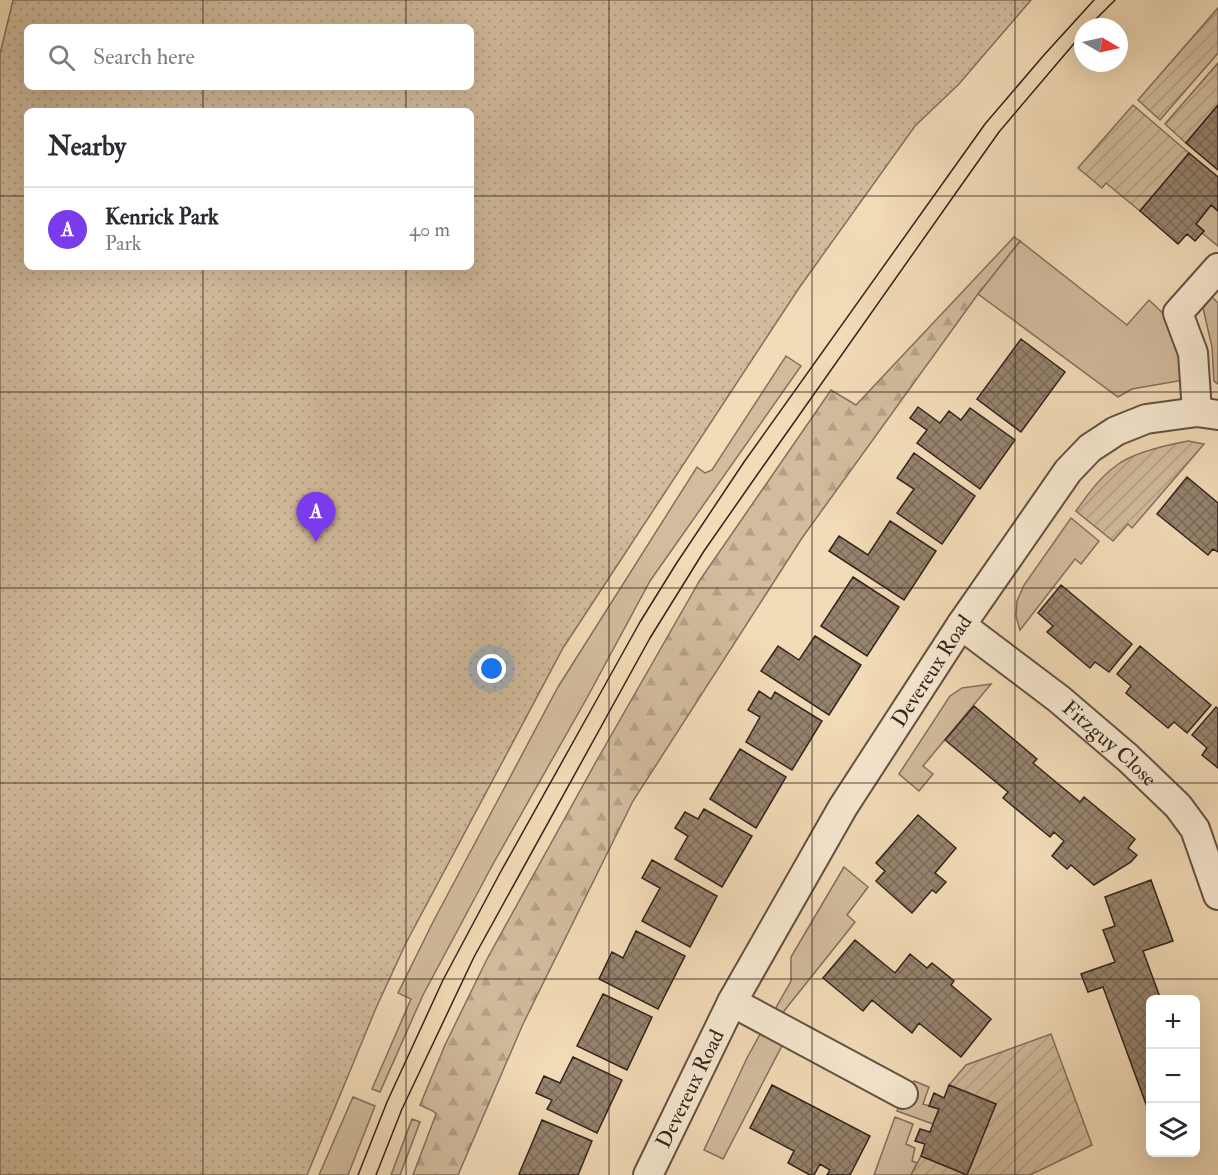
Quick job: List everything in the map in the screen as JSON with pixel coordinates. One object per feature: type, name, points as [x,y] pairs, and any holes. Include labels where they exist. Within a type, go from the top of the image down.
[{"type":"street","name":"Devereux Road","points":[[648,1175],[732,1002],[843,807],[961,625],[1068,471],[1090,448],[1116,431],[1146,419],[1207,414],[1194,353],[1179,313],[1218,267]]},
{"type":"street","name":"Fitzguy Close","points":[[961,625],[1059,699],[1128,758],[1178,806],[1195,829],[1218,895]]},
{"type":"street","name":"Devereux Road","points":[[732,1002],[903,1094]]},
{"type":"green space","points":[[13,0],[1031,0],[959,84],[915,126],[799,288],[563,648],[406,943],[376,1008],[307,1175],[0,1175],[0,54]]},
{"type":"green space","points":[[1218,8],[1218,53],[1160,120],[1138,100]]},
{"type":"green space","points":[[1218,63],[1218,105],[1186,143],[1165,124]]},
{"type":"green space","points":[[1133,105],[1189,153],[1140,211],[1106,183],[1102,188],[1078,168]]},
{"type":"green space","points":[[1211,205],[1218,211],[1218,246],[1202,233],[1204,231],[1196,224]]},
{"type":"green space","points":[[1014,237],[1020,241],[978,294],[802,538],[633,801],[523,1024],[458,1175],[413,1175],[436,1114],[420,1105],[445,1045],[487,959],[700,580],[831,390],[856,405]]},
{"type":"green space","points":[[1020,241],[1127,325],[1149,300],[1172,322],[1184,380],[1132,389],[1118,397],[978,294]]},
{"type":"green space","points":[[1212,297],[1218,303],[1218,384],[1214,381],[1212,347],[1203,308]]},
{"type":"green space","points":[[786,356],[801,366],[650,581],[423,995],[380,1092],[372,1089],[411,999],[398,993],[433,922],[558,687],[697,467],[705,473],[712,470]]},
{"type":"green space","points":[[1188,441],[1204,444],[1132,528],[1128,524],[1113,541],[1076,511],[1100,480],[1124,460],[1151,450]]},
{"type":"green space","points":[[1071,518],[1099,541],[1081,564],[1075,559],[1020,630],[1016,616],[1017,601],[1024,585]]},
{"type":"green space","points":[[991,684],[923,766],[933,774],[919,791],[899,774],[950,696],[962,688]]},
{"type":"green space","points":[[844,867],[868,887],[847,915],[855,922],[780,1016],[773,1013],[791,981],[791,957]]},
{"type":"green space","points":[[764,1027],[786,1038],[723,1159],[704,1150]]},
{"type":"green space","points":[[1051,1034],[1092,1145],[1030,1175],[967,1175],[996,1104],[949,1085],[966,1065]]},
{"type":"green space","points":[[914,1081],[929,1087],[923,1104],[939,1109],[933,1124],[897,1111]]},
{"type":"green space","points":[[353,1097],[375,1106],[348,1175],[319,1175]]},
{"type":"green space","points":[[895,1117],[913,1124],[906,1144],[915,1148],[912,1161],[917,1163],[911,1175],[874,1175]]},
{"type":"green space","points":[[412,1119],[420,1122],[400,1175],[391,1175]]},
{"type":"green space","points":[[921,1156],[967,1175],[911,1175]]},
{"type":"building","points":[[1218,105],[1218,170],[1186,143]]},
{"type":"building","points":[[1189,153],[1218,177],[1218,211],[1211,205],[1196,224],[1204,231],[1195,241],[1187,234],[1178,244],[1140,211]]},
{"type":"building","points":[[1021,339],[1065,372],[1021,432],[977,399]]},
{"type":"building","points":[[918,407],[940,423],[949,411],[961,420],[970,408],[1015,440],[980,489],[917,443],[927,430],[910,418]]},
{"type":"building","points":[[914,453],[975,496],[942,544],[897,513],[914,489],[897,478]]},
{"type":"building","points":[[1187,477],[1218,503],[1218,552],[1213,549],[1208,555],[1157,514]]},
{"type":"building","points":[[890,521],[936,551],[904,600],[829,551],[839,536],[868,555]]},
{"type":"building","points":[[853,577],[899,607],[867,656],[821,626]]},
{"type":"building","points":[[1061,585],[1132,644],[1109,672],[1095,662],[1090,668],[1047,632],[1053,626],[1038,613]]},
{"type":"building","points":[[815,636],[861,665],[829,715],[761,671],[778,646],[799,660]]},
{"type":"building","points":[[1140,646],[1211,705],[1187,733],[1174,722],[1168,728],[1126,693],[1131,686],[1117,674]]},
{"type":"building","points":[[759,691],[771,699],[775,692],[822,721],[792,770],[746,742],[760,717],[748,710]]},
{"type":"building","points":[[974,706],[1037,759],[1033,763],[1080,802],[1084,797],[1135,839],[1128,848],[1137,855],[1131,862],[1094,885],[1071,865],[1067,869],[1052,856],[1064,841],[1054,832],[1050,837],[1003,798],[1008,792],[945,740]]},
{"type":"building","points":[[1216,707],[1218,709],[1218,768],[1202,755],[1207,748],[1192,735]]},
{"type":"building","points":[[740,749],[786,777],[756,828],[710,799]]},
{"type":"building","points":[[704,809],[752,836],[722,887],[675,859],[688,836],[675,828],[685,812],[698,819]]},
{"type":"building","points":[[918,815],[956,848],[935,873],[946,882],[936,893],[932,890],[912,913],[876,881],[885,871],[876,863]]},
{"type":"building","points":[[652,860],[717,896],[690,947],[642,921],[660,888],[642,878]]},
{"type":"building","points":[[1151,880],[1173,941],[1143,951],[1159,995],[1146,995],[1146,1104],[1103,987],[1088,992],[1081,974],[1115,962],[1103,930],[1115,926],[1105,897]]},
{"type":"building","points":[[636,931],[685,956],[658,1009],[599,979],[612,952],[623,958]]},
{"type":"building","points":[[855,940],[895,973],[910,954],[927,968],[932,963],[954,981],[951,985],[991,1019],[961,1057],[919,1023],[912,1033],[872,1000],[863,1011],[823,978]]},
{"type":"building","points":[[603,994],[652,1017],[627,1070],[577,1046]]},
{"type":"building","points":[[573,1057],[622,1080],[597,1133],[547,1109],[552,1100],[536,1093],[544,1076],[560,1083]]},
{"type":"building","points":[[772,1085],[870,1136],[850,1175],[827,1175],[830,1170],[820,1164],[814,1175],[810,1175],[788,1163],[794,1151],[750,1128]]},
{"type":"building","points":[[949,1085],[996,1104],[967,1175],[921,1156],[925,1144],[915,1141],[920,1129],[930,1132],[939,1109],[929,1106],[934,1093],[944,1098]]},
{"type":"building","points":[[542,1120],[592,1141],[578,1175],[519,1174]]},
{"type":"tram line","points":[[358,1175],[387,1102],[443,980],[640,622],[676,564],[744,462],[985,124],[1094,0]]},
{"type":"tram line","points":[[1097,18],[1115,0]]},
{"type":"tram line","points":[[376,1175],[402,1109],[474,957],[650,638],[704,551],[999,132],[1074,44]]},
{"type":"place","name":"Kenrick Park","points":[[316,542]]}]
